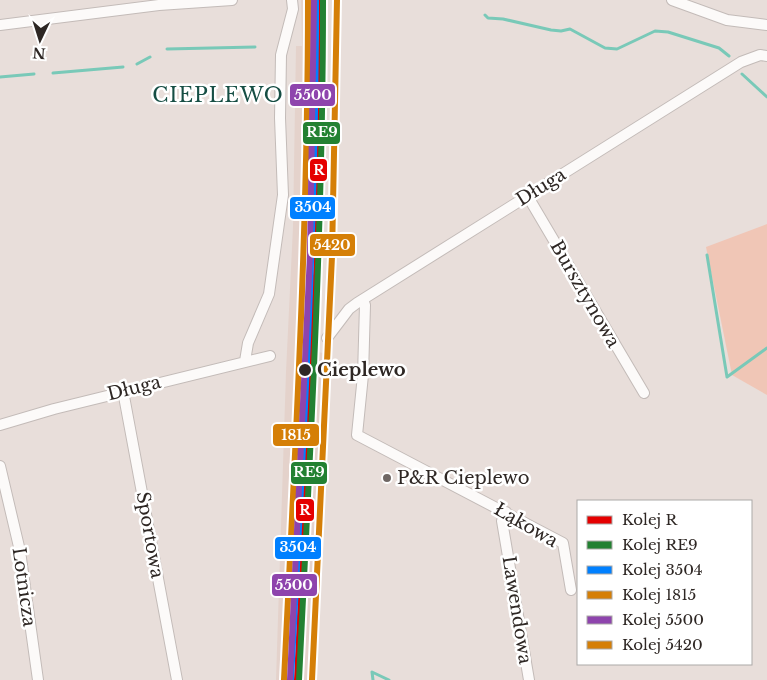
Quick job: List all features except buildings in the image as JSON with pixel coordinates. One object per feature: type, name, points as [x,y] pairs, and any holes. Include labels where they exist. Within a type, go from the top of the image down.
[{"type":"street","points":[[0,25],[116,5],[232,0]]},
{"type":"street","points":[[245,361],[248,344],[269,294],[283,195],[280,118],[281,55],[292,9],[292,0]]},
{"type":"street","points":[[672,0],[715,17],[767,26]]},
{"type":"street","name":"Długa","points":[[327,338],[349,309],[363,300],[741,62],[760,55],[767,56]]},
{"type":"street","name":"Bursztynowa","points":[[527,195],[644,393]]},
{"type":"street","name":"Łąkowa","points":[[363,300],[366,304],[363,375],[357,435],[563,543],[571,590]]},
{"type":"street","name":"Długa","points":[[0,425],[123,391],[270,356]]},
{"type":"street","name":"Sportowa","points":[[123,391],[177,680]]},
{"type":"street","name":"Lotnicza","points":[[0,466],[20,551],[38,680]]},
{"type":"street","name":"Lawendowa","points":[[506,512],[502,521],[529,680]]},
{"type":"shaded area","points":[[301,0],[326,0],[326,136],[318,352],[323,353],[308,680],[276,680],[286,372],[293,227],[296,46],[302,46]]},
{"type":"shaded area","points":[[767,224],[767,395],[732,375],[706,247]]},
{"type":"waterway","points":[[485,15],[488,18],[503,19],[551,30],[561,31],[570,29],[605,48],[617,49],[655,31],[668,32],[719,48],[729,56]]},
{"type":"waterway","points":[[167,49],[255,47]]},
{"type":"waterway","points":[[137,64],[150,57]]},
{"type":"waterway","points":[[53,73],[123,67]]},
{"type":"waterway","points":[[0,77],[34,74]]},
{"type":"waterway","points":[[742,74],[767,97]]},
{"type":"waterway","points":[[707,255],[727,377],[767,348]]},
{"type":"waterway","points":[[373,680],[372,672],[389,680]]},
{"type":"rail line","name":"1815","points":[[284,680],[303,255],[308,0]]},
{"type":"rail line","name":"5500","points":[[290,680],[310,255],[314,0]]},
{"type":"rail line","name":"3504","points":[[291,680],[311,255],[316,0]]},
{"type":"rail line","name":"R","points":[[297,680],[317,255],[322,0]]},
{"type":"rail line","name":"RE9","points":[[299,680],[318,255],[323,0]]},
{"type":"rail line","name":"5420","points":[[312,680],[332,256],[337,0]]},
{"type":"place","name":"Cieplewo","points":[[305,370]]},
{"type":"place","name":"P&R Cieplewo","points":[[387,478]]},
{"type":"district","name":"CIEPLEWO","points":[[218,95]]}]
